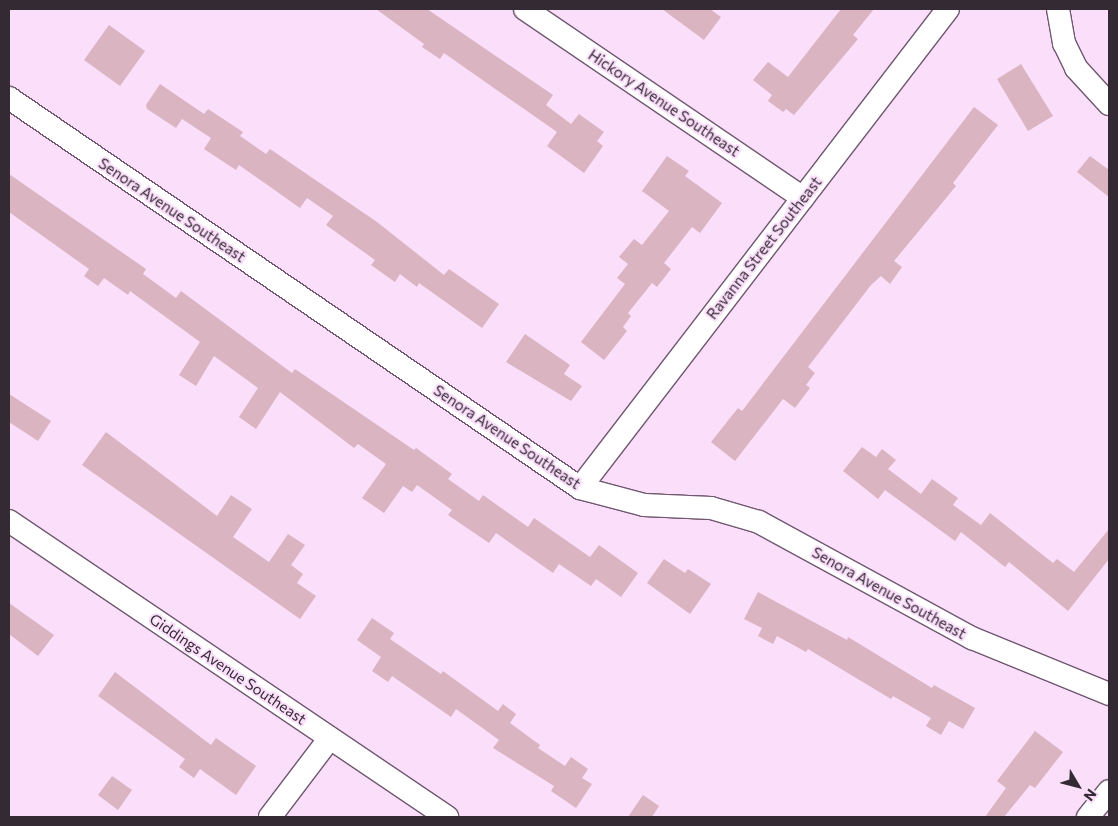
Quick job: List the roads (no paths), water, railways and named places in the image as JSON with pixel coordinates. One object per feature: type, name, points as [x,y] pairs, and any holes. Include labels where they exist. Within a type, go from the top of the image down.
[{"type":"street","name":"Hickory Avenue Southeast","points":[[525,9],[803,198]]},
{"type":"street","name":"Ravanna Street Southeast","points":[[580,488],[948,9]]},
{"type":"street","points":[[1058,9],[1064,43],[1076,68],[1109,104]]},
{"type":"street","name":"Senora Avenue Southeast","points":[[9,98],[580,488],[644,505],[711,508],[759,522],[972,638],[1109,694]]},
{"type":"street","name":"Giddings Avenue Southeast","points":[[9,521],[447,817]]},
{"type":"street","points":[[270,817],[330,738]]},
{"type":"street","points":[[1088,817],[1109,791]]}]
